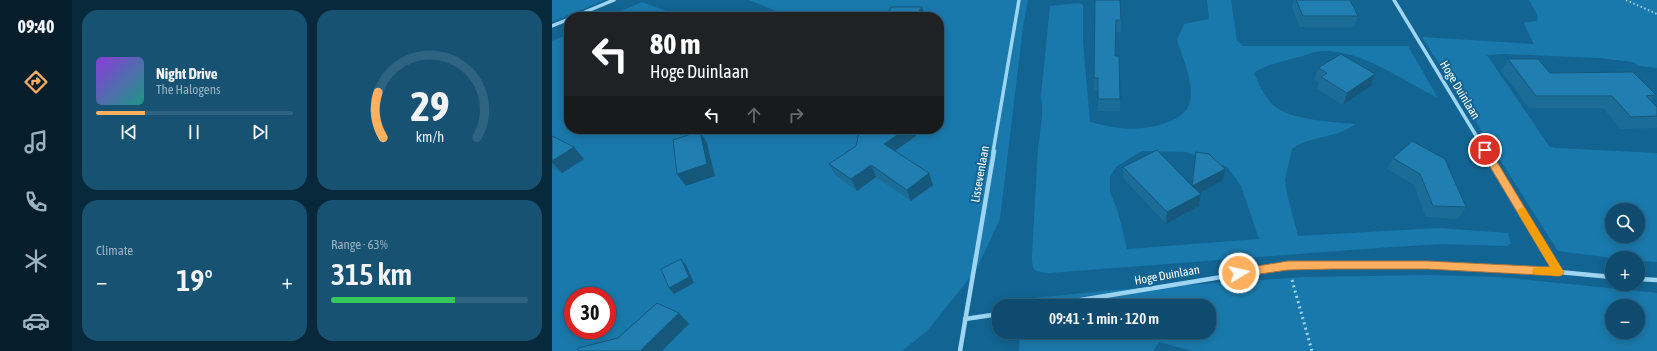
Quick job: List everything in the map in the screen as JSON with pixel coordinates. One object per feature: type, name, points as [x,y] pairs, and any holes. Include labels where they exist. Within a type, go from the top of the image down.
[{"type":"street","points":[[585,12],[614,0]]},
{"type":"street","name":"Lissevenlaan","points":[[960,351],[1019,0]]},
{"type":"street","name":"Hoge Duinlaan","points":[[1394,0],[1559,272]]},
{"type":"street","points":[[552,26],[564,21]]},
{"type":"street","name":"Hoge Duinlaan","points":[[1087,299],[1288,266],[1427,265],[1605,275]]},
{"type":"street","points":[[1645,279],[1657,280]]},
{"type":"street","points":[[965,319],[992,315]]},
{"type":"path","points":[[1626,0],[1657,14]]},
{"type":"path","points":[[1288,266],[1312,351]]},
{"type":"shaded area","points":[[552,0],[605,0],[576,12],[564,12],[564,17],[552,22]]},
{"type":"shaded area","points":[[749,0],[1028,0],[1023,27],[1000,219],[976,270],[927,331],[902,351],[552,351],[552,41],[564,36],[564,134],[944,134],[944,12],[779,12]]},
{"type":"shaded area","points":[[1207,0],[1231,0],[1237,41],[1243,46],[1408,46],[1438,98],[1368,61],[1338,52],[1314,52],[1270,65],[1254,73],[1267,98],[1280,110],[1300,117],[1355,124],[1348,129],[1332,135],[1307,141],[1292,149],[1285,179],[1287,194],[1298,236],[1438,228],[1508,233],[1511,243],[1507,246],[1442,244],[1049,273],[1036,271],[1032,264],[1032,254],[1038,149],[1042,115],[1041,95],[1050,6],[1079,3],[1083,5],[1083,43],[1090,122],[1128,129],[1160,125],[1180,116],[1186,110],[1190,102],[1191,94],[1187,71],[1177,40],[1184,24],[1209,19]],"holes":[[[1142,151],[1186,152],[1227,167],[1241,186],[1259,239],[1127,249],[1118,212],[1110,192],[1110,177],[1116,167]]]},
{"type":"shaded area","points":[[1529,0],[1657,0],[1657,68],[1639,66],[1633,62],[1599,58],[1504,54],[1487,55],[1549,146],[1555,148],[1657,153],[1657,262],[1645,261],[1645,251],[1605,251],[1605,257],[1558,251],[1422,37],[1534,44],[1524,24],[1525,22],[1537,21],[1538,16]]},
{"type":"shaded area","points":[[642,2],[669,12],[619,12]]},
{"type":"shaded area","points":[[1430,275],[1499,277],[1605,288],[1605,291],[1637,291],[1657,293],[1657,351],[1192,351],[1159,342],[1153,351],[1019,351],[1020,339],[1216,339],[1216,299],[1030,299],[1113,290],[1304,277]]},
{"type":"building","points":[[1095,0],[1120,0],[1121,20],[1116,20],[1115,56],[1119,56],[1120,99],[1098,99],[1098,78],[1094,78]]},
{"type":"building","points":[[1296,0],[1350,0],[1358,16],[1303,16]]},
{"type":"building","points":[[891,7],[922,7],[918,12],[889,12]]},
{"type":"building","points":[[1341,54],[1375,74],[1347,93],[1321,77],[1327,73],[1318,68]]},
{"type":"building","points":[[1508,59],[1538,59],[1550,73],[1633,72],[1656,95],[1646,96],[1657,107],[1657,116],[1631,117],[1612,96],[1536,96]]},
{"type":"building","points":[[691,134],[701,134],[707,164],[677,174],[673,140]]},
{"type":"building","points":[[859,134],[899,134],[884,144],[929,173],[907,190],[871,165],[851,179],[829,164],[856,146]]},
{"type":"building","points":[[552,136],[574,147],[552,161]]},
{"type":"building","points":[[1412,141],[1445,159],[1466,207],[1433,206],[1420,174],[1393,158]]},
{"type":"building","points":[[1157,150],[1201,194],[1167,212],[1123,167]]},
{"type":"building","points":[[1196,152],[1209,154],[1225,169],[1192,186]]},
{"type":"building","points":[[681,259],[689,277],[669,288],[661,269]]},
{"type":"building","points":[[657,303],[679,313],[641,351],[578,351],[578,348],[618,338]]},
{"type":"slow traffic","points":[[1522,211],[1559,272],[1537,271]]},
{"type":"route","points":[[1239,273],[1288,266],[1333,265],[1427,265],[1559,272],[1485,150]]}]
